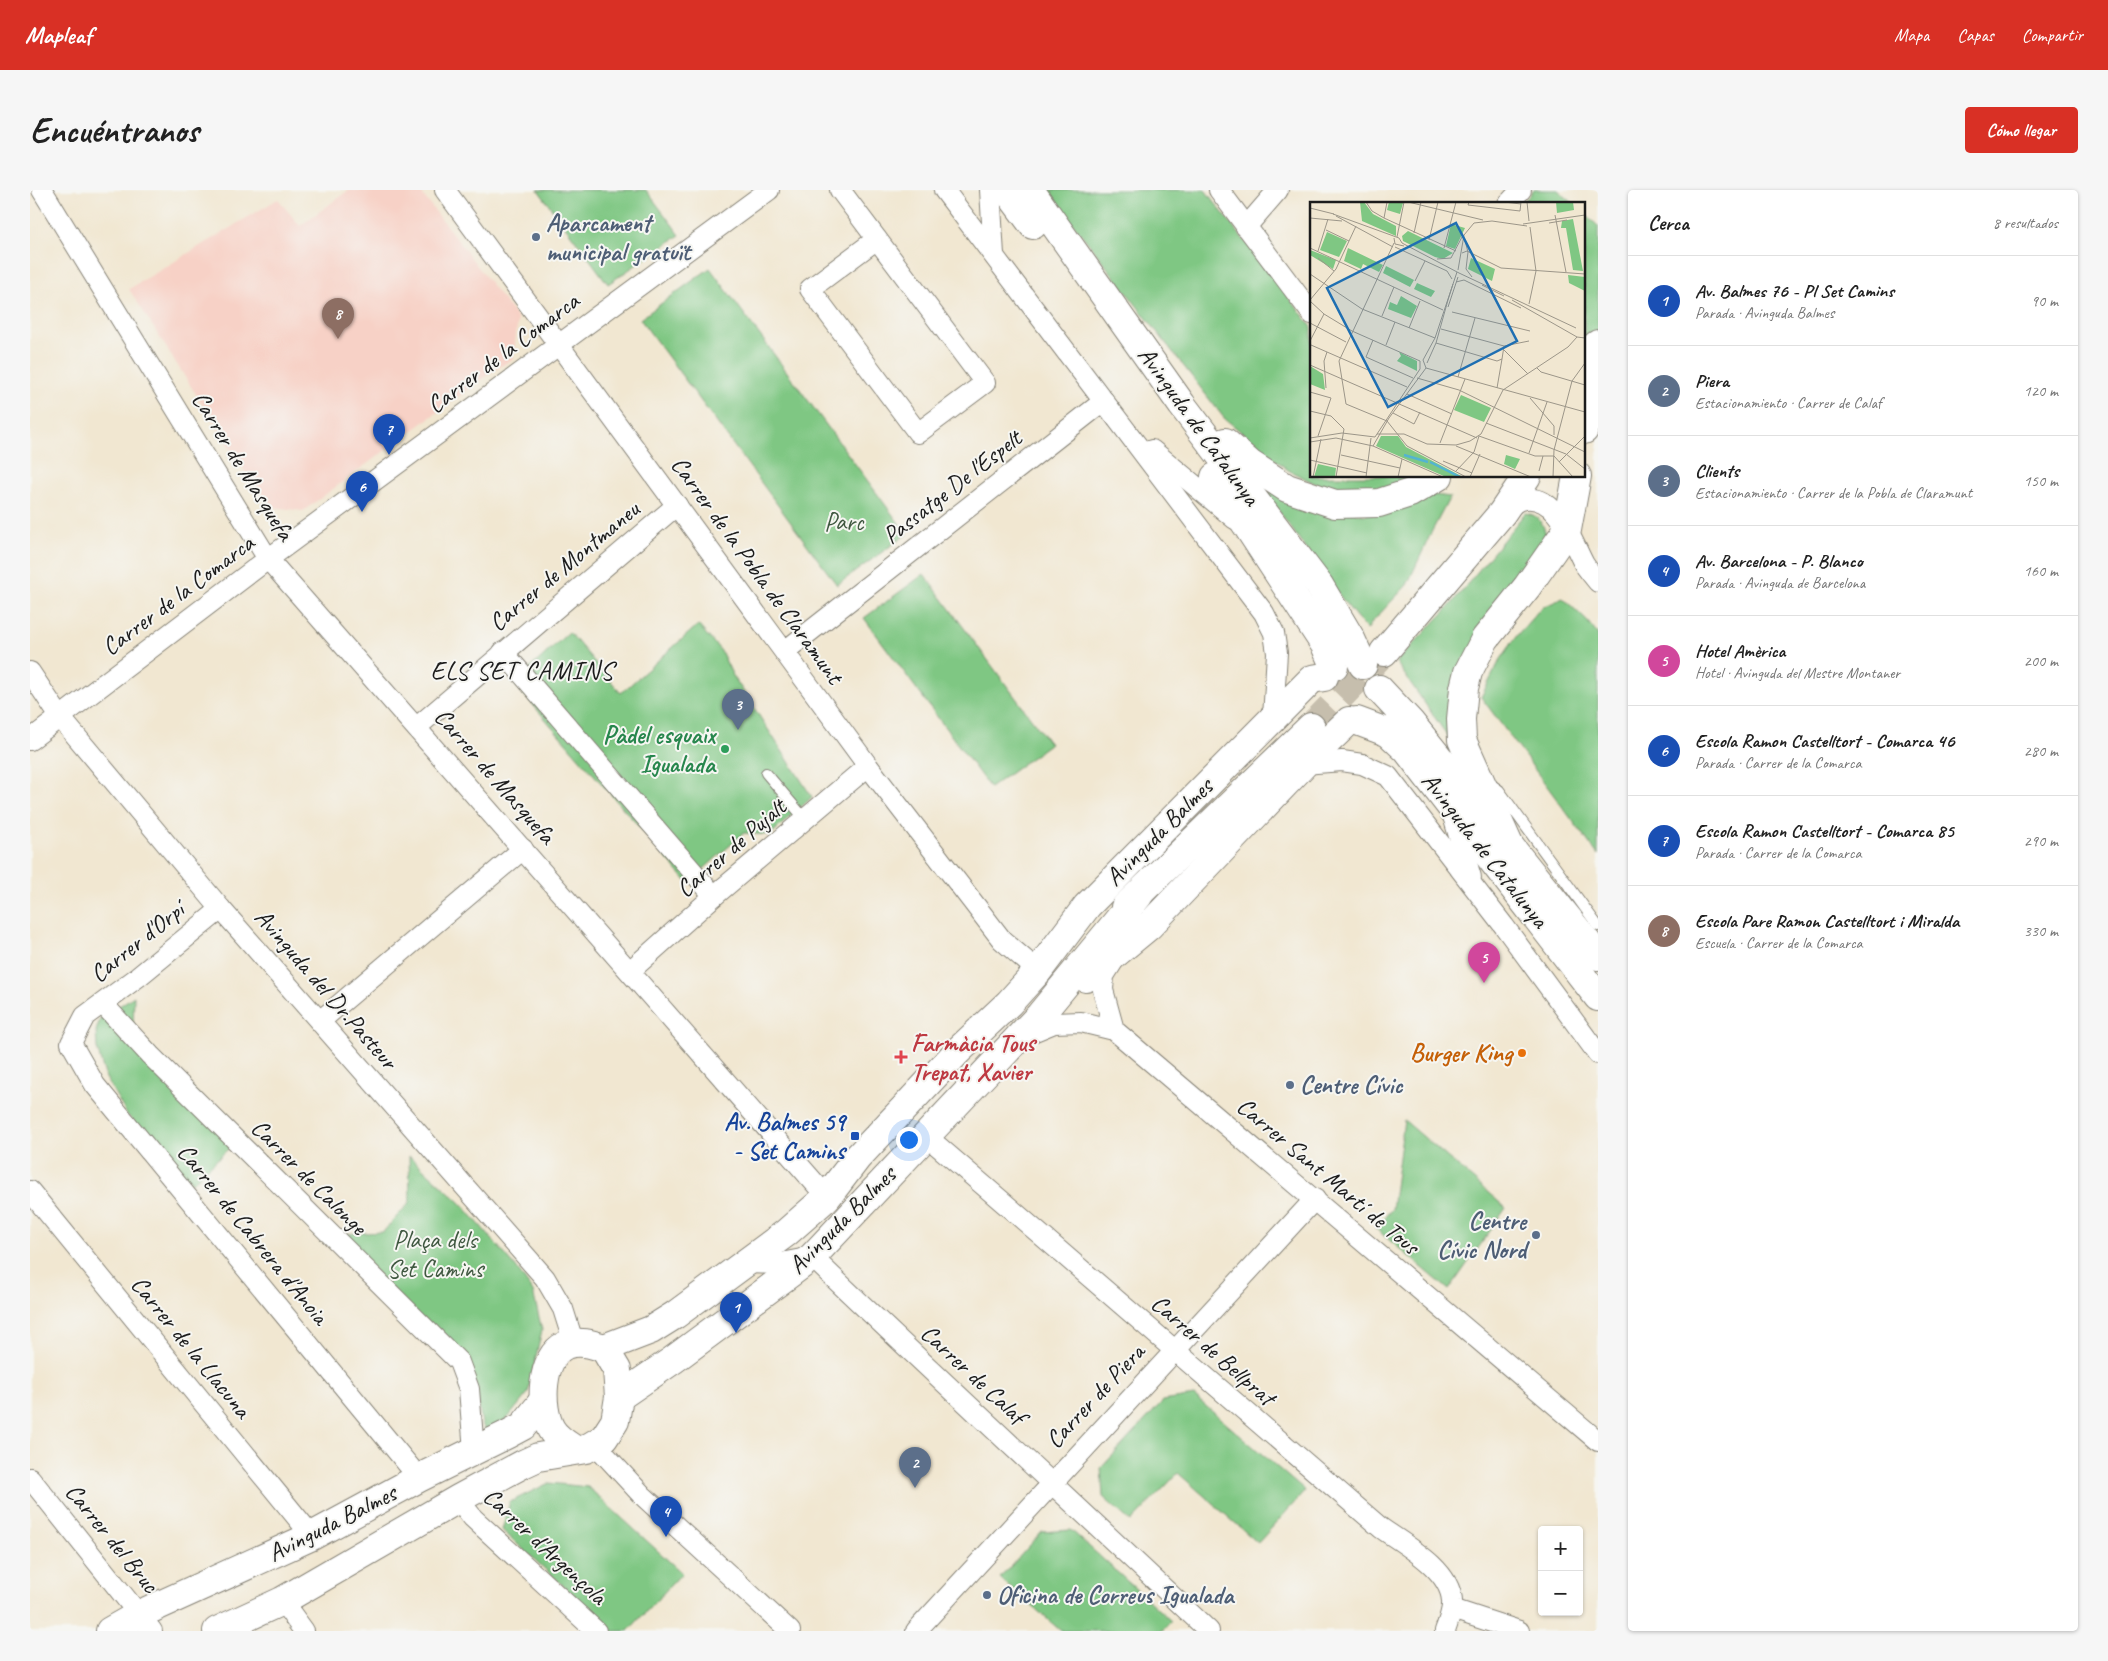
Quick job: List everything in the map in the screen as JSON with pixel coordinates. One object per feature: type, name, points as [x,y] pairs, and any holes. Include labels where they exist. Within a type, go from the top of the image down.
[{"type":"street","name":"Carrer de Masquefa","points":[[42,190],[75,241],[268,559],[827,1197]]},
{"type":"street","name":"Carrer de la Pobla de Claramunt","points":[[445,190],[868,766],[1002,940],[1038,971]]},
{"type":"street","name":"Carrer de la Comarca","points":[[30,740],[268,559],[769,190]]},
{"type":"street","points":[[840,190],[986,383],[918,433],[810,289],[877,239]]},
{"type":"street","points":[[944,190],[1183,503],[1264,613],[1274,632],[1277,653],[1273,717]]},
{"type":"street","points":[[990,190],[994,255]]},
{"type":"street","name":"Avinguda de Catalunya","points":[[1007,190],[1130,352],[1254,534],[1325,645],[1329,671]]},
{"type":"street","name":"Avinguda de Catalunya","points":[[1030,190],[1182,405],[1319,585],[1351,639],[1373,659]]},
{"type":"street","points":[[1219,190],[1310,311]]},
{"type":"street","points":[[1246,227],[1278,190]]},
{"type":"street","points":[[1510,202],[1521,190]]},
{"type":"street","points":[[1586,354],[1598,344]]},
{"type":"street","points":[[1586,392],[1598,375]]},
{"type":"street","points":[[1586,426],[1598,399]]},
{"type":"street","name":"Passatge De l'Espelt","points":[[785,652],[1104,400]]},
{"type":"street","points":[[1182,405],[1250,464],[1287,488],[1335,504],[1379,503],[1410,493],[1436,478]]},
{"type":"street","points":[[1121,424],[1254,534]]},
{"type":"street","points":[[1373,659],[1374,675],[1379,689],[1377,704],[1374,710],[1369,715],[1353,721],[1336,718],[1325,709],[1320,690],[1329,671],[1345,662],[1373,659],[1502,514],[1526,478]]},
{"type":"street","points":[[1510,847],[1462,740],[1461,706],[1468,672],[1485,639],[1527,587],[1567,530],[1578,478]]},
{"type":"street","points":[[1502,514],[1521,500],[1540,500],[1557,514],[1584,564],[1598,582]]},
{"type":"street","name":"Carrer de Montmaneu","points":[[417,727],[677,505]]},
{"type":"street","points":[[503,652],[714,896]]},
{"type":"street","name":"Avinguda Balmes","points":[[1009,1003],[1038,971],[1087,906],[1312,679],[1329,671]]},
{"type":"street","name":"Avinguda del Dr.Pasteur","points":[[30,672],[60,717],[221,909],[545,1278],[563,1309],[574,1344]]},
{"type":"street","name":"Avinguda de Catalunya","points":[[1379,689],[1410,722],[1598,956]]},
{"type":"street","name":"Avinguda de Catalunya","points":[[1353,721],[1390,733],[1407,750],[1561,946],[1598,997]]},
{"type":"street","name":"Avinguda Balmes","points":[[1040,1015],[1149,926],[1304,764],[1353,721]]},
{"type":"street","points":[[1139,895],[1311,728]]},
{"type":"street","points":[[1304,764],[1342,761],[1362,764],[1388,776],[1475,888],[1598,1054]]},
{"type":"street","name":"Carrer de Pujalt","points":[[630,971],[714,896],[868,766]]},
{"type":"street","points":[[1451,807],[1475,888]]},
{"type":"street","points":[[320,1021],[523,849]]},
{"type":"street","name":"Avinguda Balmes","points":[[604,1348],[651,1330],[786,1233],[827,1197],[857,1158],[959,1050],[1009,1003],[1139,895]]},
{"type":"street","name":"Avinguda Balmes","points":[[619,1397],[673,1360],[812,1257],[1040,1015],[1139,895]]},
{"type":"street","name":"Carrer d'Orpí","points":[[85,1016],[103,1004],[221,909]]},
{"type":"street","points":[[1016,1039],[1054,1023],[1081,1022],[1114,1030],[1103,990],[1104,976],[1121,950]]},
{"type":"street","name":"Carrer de Calonge","points":[[103,1004],[150,1055],[459,1362],[469,1389],[474,1451]]},
{"type":"street","name":"Carrer de Cabrera d'Anoia","points":[[85,1016],[71,1043],[95,1085],[420,1478]]},
{"type":"street","name":"Carrer Sant Martí de Tous","points":[[1114,1030],[1598,1441]]},
{"type":"street","name":"Carrer de Bellprat","points":[[925,1136],[1381,1528],[1436,1569],[1449,1586],[1452,1609]]},
{"type":"street","name":"Carrer de la Llacuna","points":[[30,1191],[312,1536]]},
{"type":"street","name":"Carrer de Piera","points":[[916,1631],[1315,1199]]},
{"type":"street","points":[[745,1263],[776,1264],[812,1257]]},
{"type":"street","name":"Carrer de Calaf","points":[[812,1257],[926,1367],[1052,1482],[1209,1631]]},
{"type":"street","points":[[585,1447],[611,1429],[618,1412],[619,1397],[617,1370],[604,1348],[586,1343],[565,1346],[555,1354],[548,1365],[543,1407],[551,1429],[560,1440],[585,1447],[642,1495],[790,1631]]},
{"type":"street","name":"Avinguda Balmes","points":[[110,1631],[146,1623],[420,1478],[523,1426],[543,1401]]},
{"type":"street","name":"Avinguda Balmes","points":[[217,1631],[282,1601],[458,1499],[538,1457],[585,1447]]},
{"type":"street","name":"Carrer del Bruc","points":[[30,1478],[146,1623]]},
{"type":"street","name":"Carrer d'Argençola","points":[[458,1499],[473,1518],[596,1631]]},
{"type":"street","points":[[282,1601],[304,1631]]},
{"type":"street","points":[[1445,1631],[1452,1609],[1519,1631]]},
{"type":"lane","points":[[766,773],[805,818]]},
{"type":"lane","points":[[1477,773],[1499,790],[1598,926]]},
{"type":"shaded area","points":[[349,190],[419,190],[518,319],[513,359],[496,369],[303,511],[267,506],[129,289],[278,199],[300,226]]},
{"type":"green space","points":[[538,190],[646,190],[680,235],[608,284]]},
{"type":"green space","points":[[1047,190],[1205,190],[1310,324],[1310,478],[1414,478],[1411,482],[1376,491],[1332,492],[1288,470],[1224,418]]},
{"type":"green space","points":[[1534,190],[1558,190],[1572,202],[1524,202]]},
{"type":"green space","points":[[1586,215],[1598,226],[1598,333],[1586,343]]},
{"type":"green space","name":"Parc","points":[[710,268],[907,534],[837,585],[640,319]]},
{"type":"green space","points":[[1263,489],[1365,515],[1435,495],[1450,497],[1407,585],[1372,622],[1367,630],[1345,603]]},
{"type":"green space","points":[[1525,513],[1535,516],[1542,523],[1547,543],[1449,738],[1396,662],[1449,607]]},
{"type":"green space","name":"Parc","points":[[924,574],[1050,744],[990,788],[864,618]]},
{"type":"green space","points":[[1563,598],[1587,621],[1598,635],[1598,855],[1481,697],[1499,662],[1518,634],[1541,608]]},
{"type":"green space","points":[[698,625],[721,651],[732,674],[812,797],[770,835],[744,833],[688,883],[514,683],[569,632],[621,693]]},
{"type":"green space","points":[[134,996],[133,1030],[241,1137],[192,1183],[127,1115],[106,1078],[97,1049],[96,1031],[100,1019]]},
{"type":"green space","points":[[1404,1120],[1506,1208],[1449,1290],[1375,1228],[1392,1209]]},
{"type":"green space","name":"Plaça dels Set Camins","points":[[409,1156],[460,1202],[515,1266],[533,1292],[542,1330],[528,1393],[507,1419],[486,1431],[482,1424],[475,1383],[342,1234],[383,1232],[410,1202]]},
{"type":"green space","points":[[1194,1396],[1305,1491],[1258,1543],[1178,1473],[1131,1522],[1103,1497],[1101,1468],[1163,1401]]},
{"type":"green space","points":[[549,1483],[588,1487],[682,1573],[628,1631],[613,1631],[502,1530],[510,1502]]},
{"type":"green space","points":[[1071,1530],[1171,1621],[1162,1631],[1061,1631],[1000,1578],[1042,1532]]},
{"type":"tunnel","points":[[1311,727],[1384,652]]},
{"type":"place","name":"Aparcament municipal gratuït","points":[[536,237]]},
{"type":"place","name":"Escola Pare Ramon Castelltort i Miralda","points":[[338,339]]},
{"type":"place","name":"Escola Ramon Castelltort - Comarca 85","points":[[389,455]]},
{"type":"place","name":"Escola Ramon Castelltort - Comarca 46","points":[[362,512]]},
{"type":"place","name":"Clients","points":[[738,730]]},
{"type":"place","name":"Pàdel esquaix Igualada","points":[[725,749]]},
{"type":"place","name":"Hotel Amèrica","points":[[1484,983]]},
{"type":"place","name":"Burger King","points":[[1522,1053]]},
{"type":"place","name":"Farmàcia Tous Trepat, Xavier","points":[[901,1057]]},
{"type":"place","name":"Centre Cívic","points":[[1290,1085]]},
{"type":"place","name":"Av. Balmes 59 - Set Camins","points":[[855,1136]]},
{"type":"place","name":"Centre Cívic Nord","points":[[1536,1235]]},
{"type":"place","name":"Av. Balmes 76 - Pl Set Camins","points":[[736,1333]]},
{"type":"place","name":"Piera","points":[[915,1488]]},
{"type":"place","name":"Av. Barcelona - P. Blanco","points":[[666,1537]]},
{"type":"place","name":"Oficina de Correus Igualada","points":[[987,1595]]},
{"type":"district","name":"ELS SET CAMINS","points":[[522,670]]}]
